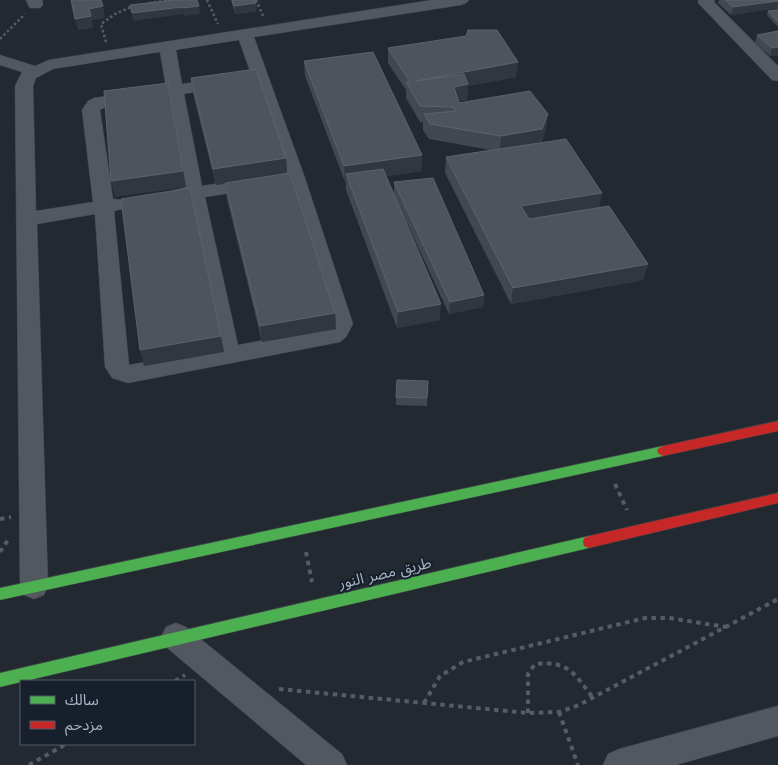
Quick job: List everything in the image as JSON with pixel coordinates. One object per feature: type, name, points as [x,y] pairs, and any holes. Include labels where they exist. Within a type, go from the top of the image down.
[{"type":"street","points":[[34,586],[25,80],[34,71],[49,64],[460,0]]},
{"type":"street","points":[[707,0],[706,3],[778,76]]},
{"type":"street","points":[[245,34],[261,77],[296,177],[342,324],[332,336],[128,374],[120,372],[117,367],[104,206],[91,110],[94,105],[100,102],[261,77]]},
{"type":"street","points":[[742,40],[760,37]]},
{"type":"street","points":[[167,46],[194,193],[229,355]]},
{"type":"street","points":[[0,60],[34,71]]},
{"type":"street","points":[[27,219],[296,177]]},
{"type":"street","points":[[0,594],[778,426]]},
{"type":"street","name":"طريق مصر النور","points":[[0,680],[778,498]]},
{"type":"street","points":[[176,638],[331,765]]},
{"type":"street","points":[[619,765],[778,720]]},
{"type":"path","points":[[109,55],[100,24],[132,6],[171,0]]},
{"type":"path","points":[[207,0],[224,37]]},
{"type":"path","points":[[0,39],[34,2]]},
{"type":"path","points":[[605,463],[637,530]]},
{"type":"path","points":[[301,529],[316,605]]},
{"type":"path","points":[[272,688],[528,713],[559,712],[579,706],[778,599]]},
{"type":"path","points":[[424,703],[440,676],[464,662],[645,618],[669,618],[726,627]]},
{"type":"path","points":[[528,713],[528,674],[535,664],[550,661],[567,666],[594,698]]},
{"type":"path","points":[[559,712],[578,765]]},
{"type":"path","points":[[29,765],[64,745]]},
{"type":"building","points":[[71,0],[101,0],[103,6],[89,9],[91,16],[75,19]]},
{"type":"building","points":[[174,0],[197,0],[199,6],[132,13],[130,5]]},
{"type":"building","points":[[232,0],[255,0],[256,3],[234,6]]},
{"type":"building","points":[[725,0],[778,0],[778,1],[733,7]]},
{"type":"building","points":[[776,10],[778,12],[778,22],[768,11]]},
{"type":"building","points":[[468,30],[497,30],[518,62],[416,81],[464,74],[468,84],[454,87],[459,103],[530,91],[548,114],[542,129],[501,136],[430,124],[424,114],[456,111],[452,107],[420,106],[406,82],[410,82],[388,48],[466,36]]},
{"type":"building","points":[[778,31],[778,47],[772,48],[757,35]]},
{"type":"building","points":[[373,52],[422,155],[344,166],[304,61]]},
{"type":"building","points":[[256,69],[286,158],[213,169],[191,78]]},
{"type":"building","points":[[168,83],[183,171],[111,181],[104,91]]},
{"type":"building","points":[[566,139],[602,193],[521,206],[529,219],[609,206],[648,264],[513,288],[446,157]]},
{"type":"building","points":[[383,169],[441,304],[398,312],[346,174]]},
{"type":"building","points":[[290,173],[335,313],[260,326],[225,183]]},
{"type":"building","points":[[433,178],[484,295],[450,302],[394,182]]},
{"type":"building","points":[[190,188],[221,336],[140,350],[121,199]]},
{"type":"building","points":[[397,380],[428,381],[427,398],[396,397]]},
{"type":"traffic: fast","points":[[0,594],[663,451]]},
{"type":"traffic: fast","points":[[0,680],[589,542]]},
{"type":"traffic: jam","points":[[663,451],[778,426]]},
{"type":"traffic: jam","points":[[589,542],[778,498]]}]
